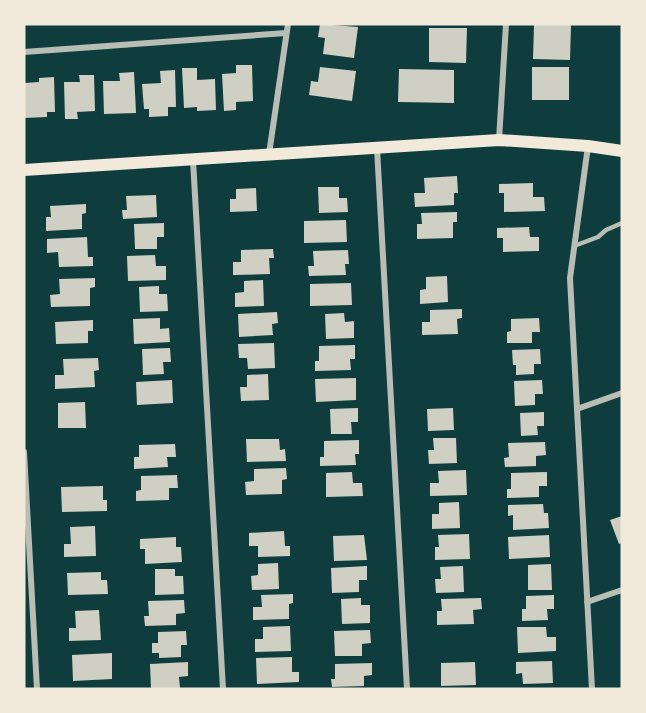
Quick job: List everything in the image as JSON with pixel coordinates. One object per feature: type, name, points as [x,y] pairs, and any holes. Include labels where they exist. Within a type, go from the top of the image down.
[{"type":"main road","points":[[24,170],[499,140],[588,146],[622,151]]},
{"type":"street","points":[[269,155],[288,24]]},
{"type":"street","points":[[499,140],[506,24]]},
{"type":"street","points":[[24,52],[286,33]]},
{"type":"street","points":[[588,146],[570,278],[592,689]]},
{"type":"street","points":[[377,148],[407,689]]},
{"type":"street","points":[[193,160],[223,689]]},
{"type":"street","points":[[577,409],[622,393]]},
{"type":"street","points":[[24,452],[37,689]]},
{"type":"street","points":[[587,602],[622,590]]},
{"type":"lane","points":[[574,246],[598,237],[606,230],[622,223]]},
{"type":"building","points":[[320,24],[358,27],[354,58],[323,54],[325,38],[318,37]]},
{"type":"building","points":[[534,25],[571,25],[570,60],[533,59]]},
{"type":"building","points":[[429,28],[467,28],[466,63],[429,62]]},
{"type":"building","points":[[236,65],[252,65],[253,101],[236,102],[236,110],[224,111],[222,74],[236,73]]},
{"type":"building","points":[[320,67],[356,71],[352,101],[309,95],[311,81],[318,82]]},
{"type":"building","points":[[532,67],[569,67],[569,100],[532,100]]},
{"type":"building","points":[[182,68],[197,68],[197,80],[215,79],[216,110],[197,111],[197,107],[184,108]]},
{"type":"building","points":[[399,69],[454,70],[454,103],[398,102]]},
{"type":"building","points":[[175,70],[176,107],[168,107],[168,116],[149,117],[149,109],[144,109],[142,84],[161,83],[160,71]]},
{"type":"building","points":[[134,72],[136,113],[104,114],[103,81],[120,81],[119,73]]},
{"type":"building","points":[[79,75],[94,75],[95,111],[77,112],[78,119],[65,119],[64,82],[80,82]]},
{"type":"building","points":[[54,77],[55,112],[47,112],[47,117],[24,118],[24,83],[39,82],[39,78]]},
{"type":"building","points":[[457,176],[458,193],[454,193],[454,205],[415,207],[414,193],[425,193],[424,178]]},
{"type":"building","points":[[533,183],[533,197],[544,197],[545,211],[504,212],[504,193],[499,193],[499,184]]},
{"type":"building","points":[[318,187],[339,187],[339,198],[347,198],[348,212],[319,213]]},
{"type":"building","points":[[256,188],[257,211],[230,212],[230,199],[236,199],[236,189]]},
{"type":"building","points":[[156,195],[157,217],[123,219],[122,210],[127,210],[126,196]]},
{"type":"building","points":[[86,204],[86,213],[82,214],[82,229],[46,231],[46,217],[51,217],[50,206]]},
{"type":"building","points":[[457,212],[457,222],[453,222],[453,238],[417,239],[417,224],[422,224],[421,213]]},
{"type":"building","points":[[346,220],[347,242],[304,243],[304,221]]},
{"type":"building","points":[[164,223],[164,237],[157,237],[157,249],[135,249],[134,224]]},
{"type":"building","points":[[529,227],[530,237],[539,237],[539,251],[503,252],[503,238],[497,238],[497,228]]},
{"type":"building","points":[[87,237],[88,257],[93,257],[93,266],[59,267],[58,252],[47,253],[47,239]]},
{"type":"building","points":[[273,249],[274,258],[269,258],[270,274],[233,275],[233,262],[241,262],[241,250]]},
{"type":"building","points":[[348,250],[349,264],[345,264],[346,275],[309,276],[308,266],[314,266],[313,251]]},
{"type":"building","points":[[155,255],[156,266],[166,266],[166,280],[128,281],[127,256]]},
{"type":"building","points":[[447,276],[448,302],[420,304],[420,290],[426,289],[426,277]]},
{"type":"building","points":[[95,278],[95,287],[90,288],[90,306],[51,307],[50,295],[60,294],[59,279]]},
{"type":"building","points":[[263,280],[264,306],[235,307],[235,293],[244,292],[244,281]]},
{"type":"building","points":[[351,283],[352,305],[310,306],[310,284]]},
{"type":"building","points":[[159,286],[159,294],[167,294],[168,311],[140,312],[139,287]]},
{"type":"building","points":[[462,309],[462,318],[457,319],[458,334],[422,335],[422,322],[430,322],[430,310]]},
{"type":"building","points":[[277,312],[278,323],[272,324],[273,335],[239,337],[238,314]]},
{"type":"building","points":[[344,313],[345,322],[354,321],[354,338],[326,339],[325,314]]},
{"type":"building","points":[[160,318],[160,329],[169,328],[170,342],[134,344],[133,319]]},
{"type":"building","points":[[539,318],[540,332],[532,332],[532,343],[507,343],[507,332],[511,331],[511,319]]},
{"type":"building","points":[[93,320],[93,331],[88,331],[88,343],[56,344],[55,322]]},
{"type":"building","points":[[274,343],[275,368],[248,369],[247,358],[239,358],[238,344]]},
{"type":"building","points":[[355,345],[355,359],[350,359],[351,370],[315,371],[315,361],[319,361],[319,346]]},
{"type":"building","points":[[170,348],[171,362],[163,362],[164,374],[143,375],[142,349]]},
{"type":"building","points":[[540,349],[541,364],[534,364],[534,374],[516,375],[512,350]]},
{"type":"building","points":[[98,358],[99,370],[94,371],[95,387],[55,389],[55,375],[64,375],[63,359]]},
{"type":"building","points":[[268,374],[269,400],[241,401],[240,387],[247,387],[247,375]]},
{"type":"building","points":[[356,378],[356,400],[316,402],[315,379]]},
{"type":"building","points":[[172,380],[173,403],[137,405],[136,382]]},
{"type":"building","points":[[542,380],[543,394],[535,394],[535,405],[515,406],[514,381]]},
{"type":"building","points":[[85,402],[86,428],[58,428],[58,403]]},
{"type":"building","points":[[358,408],[358,422],[351,422],[352,434],[331,434],[330,409]]},
{"type":"building","points":[[453,408],[454,430],[428,431],[427,409]]},
{"type":"building","points":[[544,412],[544,426],[537,426],[538,435],[521,436],[520,413]]},
{"type":"building","points":[[433,438],[456,438],[457,463],[429,464],[428,450],[434,450]]},
{"type":"building","points":[[246,439],[279,439],[280,450],[285,449],[286,461],[247,462]]},
{"type":"building","points":[[359,440],[359,454],[355,454],[356,465],[320,466],[320,457],[324,457],[324,441]]},
{"type":"building","points":[[545,442],[546,455],[536,456],[536,466],[505,467],[504,458],[509,457],[508,443]]},
{"type":"building","points":[[175,444],[176,457],[167,457],[168,467],[134,469],[134,457],[139,457],[139,445]]},
{"type":"building","points":[[286,468],[287,479],[282,480],[282,494],[246,495],[245,482],[254,481],[254,469]]},
{"type":"building","points":[[466,470],[467,495],[430,496],[430,483],[439,483],[438,471]]},
{"type":"building","points":[[352,472],[353,483],[362,483],[363,496],[326,497],[326,473]]},
{"type":"building","points":[[547,472],[547,486],[539,486],[539,497],[507,498],[507,489],[511,489],[511,473]]},
{"type":"building","points":[[177,475],[178,488],[169,488],[169,500],[136,501],[136,491],[141,490],[141,476]]},
{"type":"building","points":[[103,486],[103,500],[107,500],[107,511],[62,512],[61,487]]},
{"type":"building","points":[[459,502],[460,528],[432,529],[432,514],[439,514],[439,503]]},
{"type":"building","points":[[543,504],[544,513],[548,513],[549,528],[513,530],[513,515],[508,516],[508,505]]},
{"type":"building","points":[[622,516],[622,543],[619,544],[610,520]]},
{"type":"building","points":[[95,526],[96,556],[64,557],[64,544],[71,544],[70,527]]},
{"type":"building","points":[[284,531],[285,546],[290,546],[290,556],[258,557],[258,546],[249,546],[249,533]]},
{"type":"building","points":[[469,534],[470,559],[435,560],[435,547],[439,547],[438,535]]},
{"type":"building","points":[[364,535],[367,560],[334,561],[333,536]]},
{"type":"building","points":[[549,535],[550,557],[509,559],[508,537]]},
{"type":"building","points":[[176,537],[176,547],[181,547],[182,562],[145,564],[145,549],[140,549],[140,539]]},
{"type":"building","points":[[278,563],[279,589],[252,590],[251,576],[258,575],[258,564]]},
{"type":"building","points":[[551,564],[552,590],[528,590],[528,565]]},
{"type":"building","points":[[367,566],[367,580],[359,580],[359,592],[332,593],[331,568]]},
{"type":"building","points":[[463,566],[464,592],[436,593],[435,579],[441,579],[440,567]]},
{"type":"building","points":[[155,569],[175,569],[175,576],[183,576],[184,594],[155,595]]},
{"type":"building","points":[[101,572],[101,580],[107,580],[108,594],[68,595],[67,573]]},
{"type":"building","points":[[293,594],[293,603],[289,604],[289,619],[253,620],[253,607],[262,607],[261,595]]},
{"type":"building","points":[[554,595],[554,609],[547,609],[548,620],[522,621],[522,609],[526,609],[526,596]]},
{"type":"building","points":[[361,598],[361,605],[370,605],[370,623],[342,624],[341,599]]},
{"type":"building","points":[[481,598],[482,609],[473,610],[474,624],[437,625],[437,611],[442,611],[441,599]]},
{"type":"building","points":[[184,600],[185,613],[176,614],[176,625],[145,626],[144,616],[149,616],[148,601]]},
{"type":"building","points":[[99,610],[101,640],[69,641],[69,628],[76,628],[75,611]]},
{"type":"building","points":[[290,626],[291,651],[255,652],[255,639],[263,639],[263,627]]},
{"type":"building","points":[[517,627],[546,627],[547,637],[556,637],[556,651],[518,653]]},
{"type":"building","points":[[370,630],[371,643],[362,644],[362,656],[335,656],[334,631]]},
{"type":"building","points":[[186,631],[187,645],[181,645],[181,657],[159,658],[159,653],[152,653],[152,643],[158,643],[158,632]]},
{"type":"building","points":[[112,653],[112,679],[73,681],[72,655]]},
{"type":"building","points":[[292,657],[292,672],[299,672],[299,682],[257,684],[256,658]]},
{"type":"building","points":[[552,661],[553,683],[523,684],[522,673],[516,674],[516,662]]},
{"type":"building","points":[[188,662],[188,676],[179,677],[180,688],[151,689],[150,664]]},
{"type":"building","points":[[475,662],[476,685],[441,686],[441,663]]},
{"type":"building","points":[[372,663],[372,675],[364,676],[364,686],[332,687],[331,679],[335,679],[335,664]]}]
